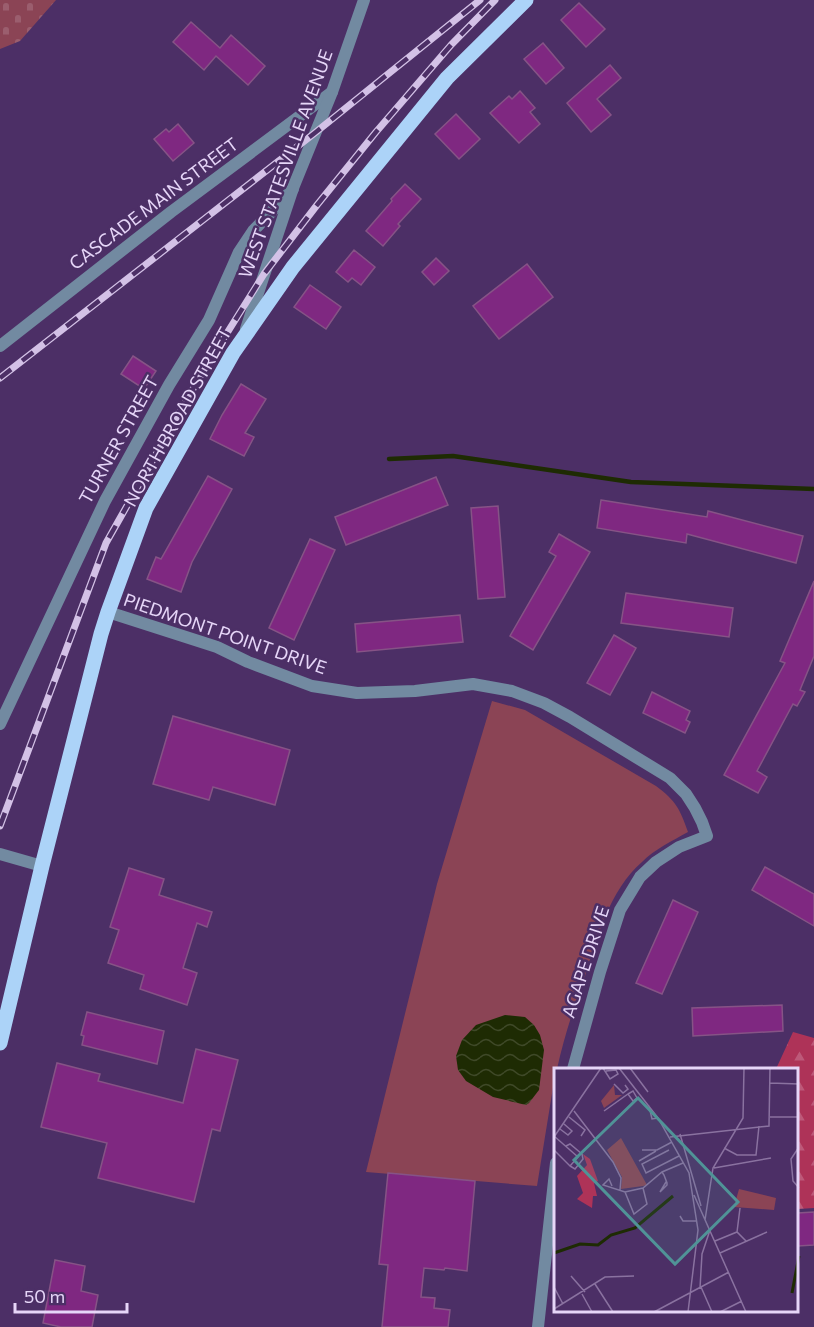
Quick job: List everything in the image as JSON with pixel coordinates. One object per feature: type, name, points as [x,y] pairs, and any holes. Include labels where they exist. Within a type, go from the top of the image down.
[{"type":"main road","name":"NORTH BROAD STREET","points":[[0,1043],[42,866],[108,612],[146,508],[233,353],[293,267],[447,78],[526,0]]},
{"type":"street","name":"WEST STATESVILLE AVENUE","points":[[242,340],[293,188],[332,92],[364,0]]},
{"type":"street","name":"CASCADE MAIN STREET","points":[[0,346],[171,212],[332,92]]},
{"type":"street","name":"TURNER STREET","points":[[0,724],[105,501],[169,386],[209,320],[239,252],[253,231],[293,188]]},
{"type":"street","name":"PIEDMONT POINT DRIVE","points":[[108,612],[217,647],[248,662],[312,686],[357,693],[415,691],[473,684],[512,691],[534,699],[570,717],[670,778],[686,794],[695,808],[706,836]]},
{"type":"street","name":"AGAPE DRIVE","points":[[573,1068],[620,910],[640,877],[656,862],[679,847],[706,836]]},
{"type":"street","points":[[0,854],[42,866]]},
{"type":"street","points":[[538,1327],[554,1181]]},
{"type":"green space","points":[[0,0],[56,0],[20,41],[0,49]]},
{"type":"green space","points":[[492,701],[525,710],[656,786],[676,806],[688,832],[658,849],[642,862],[621,886],[606,915],[573,1011],[557,1068],[554,1068],[554,1081],[537,1186],[366,1172],[437,884]]},
{"type":"green space","points":[[793,1032],[814,1038],[814,1208],[799,1209],[799,1068],[776,1068]]},
{"type":"water","points":[[505,1015],[525,1017],[534,1025],[540,1035],[544,1050],[539,1090],[526,1105],[493,1097],[466,1081],[458,1070],[456,1056],[462,1040],[476,1025]]},
{"type":"building","points":[[579,3],[605,29],[586,47],[561,20]]},
{"type":"building","points":[[191,22],[220,48],[231,35],[265,66],[248,85],[216,56],[204,70],[173,42]]},
{"type":"building","points":[[543,43],[564,68],[546,84],[524,59]]},
{"type":"building","points":[[610,65],[621,78],[597,99],[611,115],[591,132],[567,103]]},
{"type":"building","points":[[520,91],[535,108],[530,112],[540,124],[519,143],[490,113],[509,96],[512,99]]},
{"type":"building","points":[[456,114],[480,139],[459,159],[435,134]]},
{"type":"building","points":[[178,124],[194,143],[173,161],[154,139],[166,129],[169,132]]},
{"type":"building","points":[[405,184],[421,199],[398,224],[400,226],[383,246],[366,231]]},
{"type":"building","points":[[354,250],[375,267],[361,285],[352,278],[348,282],[336,272]]},
{"type":"building","points":[[436,258],[449,271],[434,285],[422,272]]},
{"type":"building","points":[[527,264],[553,297],[499,339],[473,306]]},
{"type":"building","points":[[310,285],[341,307],[326,329],[294,307]]},
{"type":"building","points":[[133,356],[156,371],[144,389],[121,374]]},
{"type":"building","points":[[241,384],[266,399],[245,433],[254,437],[244,456],[210,439]]},
{"type":"building","points":[[208,476],[232,489],[192,562],[181,592],[147,579],[156,557],[161,559]]},
{"type":"building","points":[[436,477],[448,505],[346,545],[335,517]]},
{"type":"building","points":[[601,500],[707,517],[708,511],[803,536],[796,563],[687,534],[686,543],[597,528]]},
{"type":"building","points":[[498,506],[505,597],[478,599],[471,508]]},
{"type":"building","points":[[559,534],[590,552],[533,650],[510,636],[556,556],[549,552]]},
{"type":"building","points":[[310,539],[335,550],[294,640],[269,628]]},
{"type":"building","points":[[814,581],[814,656],[800,690],[805,692],[797,706],[793,704],[757,771],[767,777],[758,793],[724,775],[785,663],[780,661]]},
{"type":"building","points":[[626,593],[733,608],[729,637],[621,623]]},
{"type":"building","points":[[460,615],[463,642],[357,652],[355,624]]},
{"type":"building","points":[[614,635],[636,648],[610,695],[587,683]]},
{"type":"building","points":[[652,692],[690,711],[686,720],[690,722],[685,733],[643,713]]},
{"type":"building","points":[[173,716],[290,750],[275,805],[213,787],[209,800],[153,784]]},
{"type":"building","points":[[765,867],[814,894],[814,926],[752,890]]},
{"type":"building","points":[[129,868],[164,879],[159,895],[212,912],[207,927],[197,923],[183,968],[197,973],[187,1005],[140,989],[144,975],[108,963],[119,930],[110,927]]},
{"type":"building","points":[[673,900],[698,912],[662,994],[636,983]]},
{"type":"building","points":[[782,1005],[783,1031],[693,1036],[692,1008]]},
{"type":"building","points":[[87,1012],[164,1031],[157,1064],[82,1045],[84,1036],[81,1035]]},
{"type":"building","points":[[196,1049],[238,1060],[220,1131],[212,1129],[194,1202],[98,1178],[107,1143],[41,1127],[57,1063],[100,1074],[98,1081],[183,1103]]},
{"type":"building","points":[[388,1173],[475,1181],[467,1271],[424,1268],[421,1297],[435,1298],[434,1308],[450,1310],[448,1327],[382,1327],[388,1265],[379,1264]]},
{"type":"building","points":[[814,1212],[814,1245],[799,1246],[799,1213]]},
{"type":"building","points":[[55,1260],[85,1266],[81,1291],[98,1295],[92,1327],[61,1327],[43,1323]]},
{"type":"waterway","points":[[389,459],[453,456],[631,482],[814,489]]},
{"type":"railway","points":[[0,378],[316,132],[480,0]]},
{"type":"railway","points":[[0,826],[106,543],[202,373],[264,274],[317,205],[451,45],[495,0]]}]
